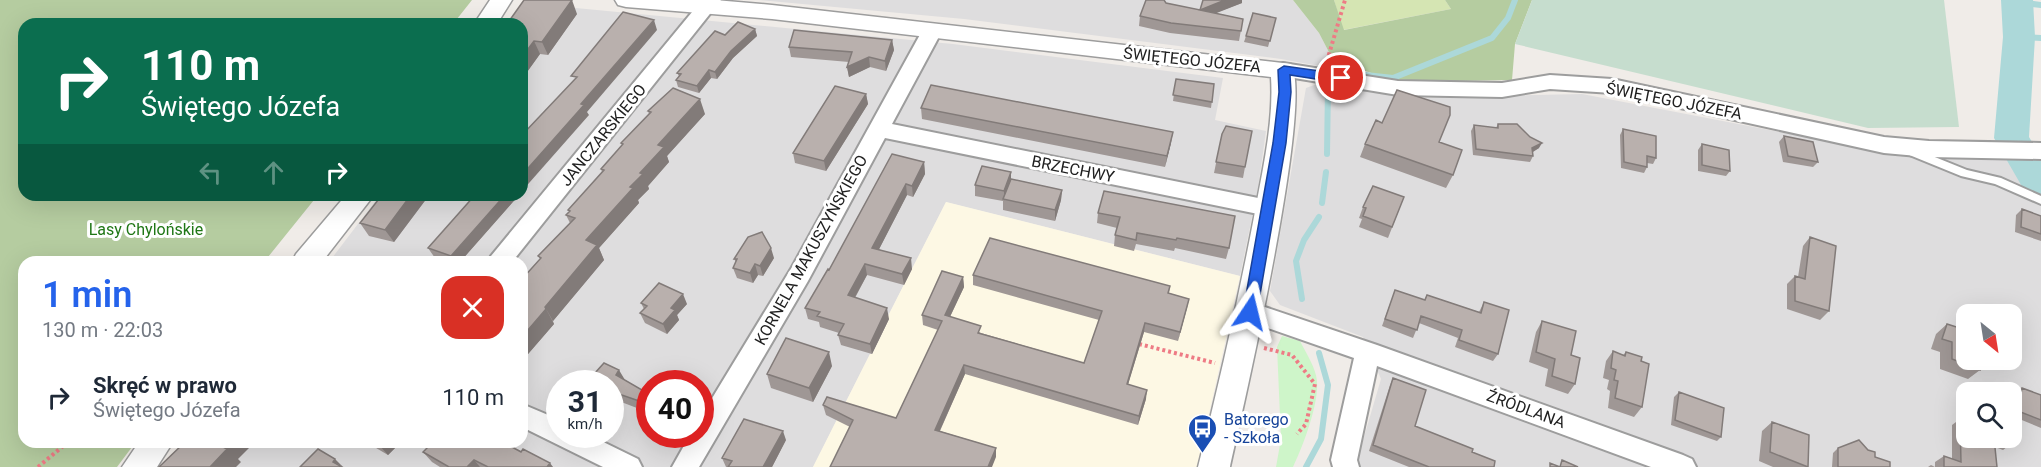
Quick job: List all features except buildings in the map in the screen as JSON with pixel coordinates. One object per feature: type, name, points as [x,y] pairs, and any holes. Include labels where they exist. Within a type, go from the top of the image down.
[{"type":"street","points":[[489,18],[501,0]]},
{"type":"street","name":"ŚWIĘTEGO JÓZEFA","points":[[626,0],[709,3],[1284,70],[1398,88],[1502,90],[1550,82],[1612,86],[1896,146],[2041,151]]},
{"type":"street","name":"JANCZARSKIEGO","points":[[504,256],[709,3]]},
{"type":"street","name":"KORNELA MAKUSZYŃSKIEGO","points":[[685,467],[800,274],[932,30]]},
{"type":"street","points":[[1214,467],[1250,312],[1285,92],[1284,70]]},
{"type":"street","name":"BRZECHWY","points":[[878,129],[1268,208]]},
{"type":"street","points":[[311,256],[356,201]]},
{"type":"street","name":"ŹRÓDLANA","points":[[1250,312],[1368,352],[1683,467]]},
{"type":"street","points":[[1346,467],[1344,460],[1368,352]]},
{"type":"street","points":[[528,418],[546,427]]},
{"type":"street","points":[[138,467],[153,448]]},
{"type":"street","points":[[590,448],[629,467]]},
{"type":"lane","points":[[1896,146],[1965,173],[1997,181],[2041,200]]},
{"type":"path","points":[[1322,75],[1335,42],[1345,0]]},
{"type":"path","points":[[1139,344],[1239,356],[1292,356],[1312,377],[1315,391],[1306,424],[1298,434]]},
{"type":"path","points":[[38,467],[61,448]]},
{"type":"shaded area","points":[[759,0],[1293,0],[1319,33],[1333,60],[1330,68],[1281,59],[964,19]]},
{"type":"shaded area","points":[[534,4],[953,44],[1223,78],[1215,120],[1266,131],[1258,188],[1240,276],[946,202],[887,318],[889,319],[872,354],[813,467],[183,467],[198,448],[528,448],[528,256],[334,256],[375,201],[528,201],[528,18],[526,18]]},
{"type":"shaded area","points":[[1320,83],[1411,98],[1582,94],[1873,150],[2041,155],[2041,467],[1339,467],[1359,454],[1381,379],[1363,337],[1280,305],[1270,291],[1306,88]]},
{"type":"shaded area","points":[[946,202],[1240,276],[1197,467],[813,467],[872,354],[889,319],[887,318]]},
{"type":"green space","name":"Lasy Chylońskie","points":[[0,0],[472,0],[458,18],[18,18],[18,201],[313,201],[269,256],[18,256],[18,448],[131,448],[117,467],[0,467]]},
{"type":"green space","points":[[1293,0],[1334,0],[1344,30],[1451,9],[1445,0],[1532,0],[1515,44],[1512,80],[1398,82],[1333,60],[1319,33]]},
{"type":"green space","points":[[1334,0],[1445,0],[1451,9],[1343,30]]},
{"type":"green space","points":[[1532,0],[1944,0],[1959,127],[1868,128],[1515,44]]},
{"type":"green space","points":[[1282,336],[1300,341],[1313,366],[1317,381],[1313,413],[1293,467],[1276,467],[1281,439],[1277,347]]},
{"type":"waterway","points":[[1338,72],[1393,78],[1492,38],[1508,18],[1515,0]]},
{"type":"waterway","points":[[2017,0],[2019,37],[2011,138],[2041,187]]},
{"type":"waterway","points":[[2017,2],[2041,5]]},
{"type":"waterway","points":[[2019,37],[2041,38]]},
{"type":"waterway","points":[[1327,154],[1328,86]]},
{"type":"waterway","points":[[1322,203],[1326,172]]},
{"type":"waterway","points":[[1302,299],[1296,261],[1304,240],[1319,217]]},
{"type":"waterway","points":[[1306,467],[1321,439],[1328,385],[1319,353]]},
{"type":"place","name":"Batorego - Szkoła","points":[[1203,454]]},
{"type":"route","points":[[1250,312],[1280,143],[1285,92],[1284,70],[1341,78]]}]
